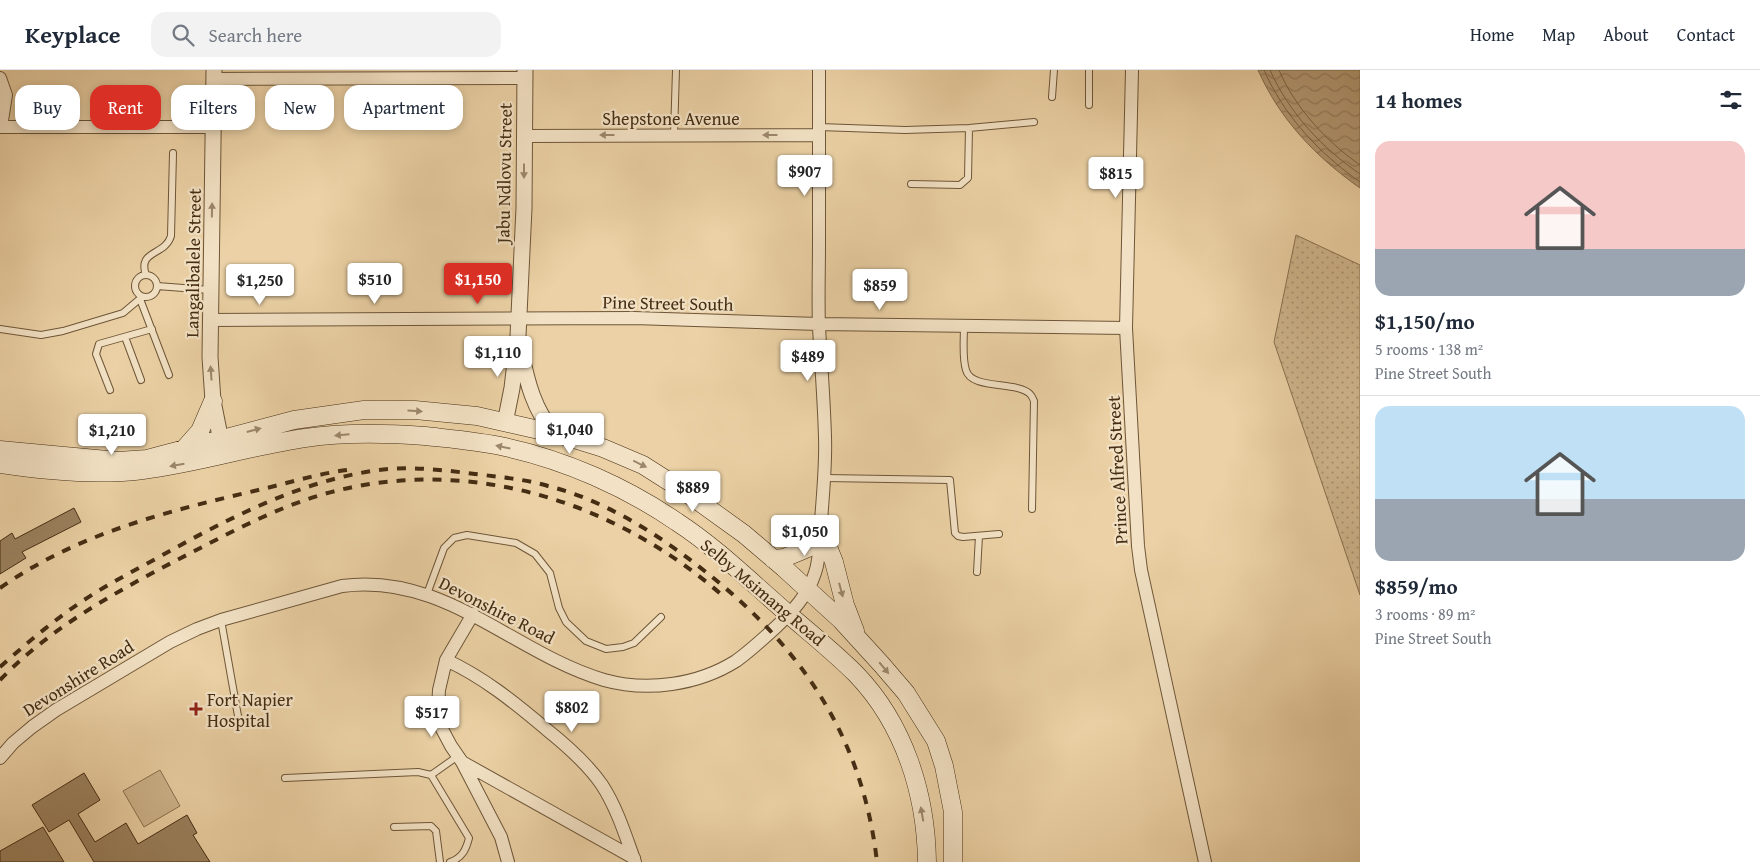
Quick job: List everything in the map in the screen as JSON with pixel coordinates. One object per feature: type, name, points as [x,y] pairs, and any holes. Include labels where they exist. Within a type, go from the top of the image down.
[{"type":"main road","points":[[184,449],[200,431],[213,402]]},
{"type":"main road","name":"Selby Msimang Road","points":[[0,464],[41,470],[120,472],[163,467],[294,420],[364,410],[415,410],[477,416],[554,433],[603,448],[643,465],[687,493],[730,524],[773,559],[841,620],[906,694],[936,741],[949,788],[953,812],[953,862]]},
{"type":"main road","name":"Selby Msimang Road","points":[[0,450],[118,461],[147,459],[184,449],[358,434],[404,434],[464,440],[506,447],[544,458],[616,486],[677,521],[712,546],[789,615],[834,652],[858,676],[879,702],[894,725],[904,746],[922,810],[927,862]]},
{"type":"main road","points":[[773,559],[784,558],[820,535],[834,562],[845,605],[860,641]]},
{"type":"street","name":"Devonshire Road","points":[[0,758],[32,726],[64,704],[170,642],[221,620],[322,591],[362,583],[390,586],[427,594],[473,614],[576,669],[620,684],[669,685],[687,681],[712,673],[752,650],[789,615],[808,591],[818,562],[825,478],[825,438],[819,324],[819,70]]},
{"type":"street","name":"Prince Alfred Street","points":[[1132,70],[1126,328],[1138,546],[1141,570],[1205,862]]},
{"type":"street","points":[[214,74],[524,74]]},
{"type":"street","name":"Jabu Ndlovu Street","points":[[505,423],[512,388],[518,336],[524,208],[524,74]]},
{"type":"street","points":[[0,78],[6,95],[0,126],[171,127]]},
{"type":"street","name":"Langalibalele Street","points":[[214,130],[209,320],[213,402],[222,447]]},
{"type":"street","name":"Shepstone Avenue","points":[[524,136],[674,135],[819,131]]},
{"type":"street","name":"Pine Street South","points":[[209,320],[634,318],[819,324],[1126,328]]},
{"type":"street","name":"Jabu Ndlovu Street","points":[[518,336],[524,370],[535,403],[554,433]]},
{"type":"street","points":[[473,614],[446,660],[438,690],[438,708],[442,729],[501,837],[508,862]]},
{"type":"street","points":[[446,660],[471,672],[504,695],[560,740],[584,764],[602,785],[612,803],[634,860]]},
{"type":"street","points":[[460,759],[634,860]]},
{"type":"lane","points":[[674,135],[676,70]]},
{"type":"lane","points":[[1052,97],[1054,70]]},
{"type":"lane","points":[[1089,70],[1089,104]]},
{"type":"lane","points":[[819,131],[969,128],[1034,122]]},
{"type":"lane","points":[[911,184],[960,185],[965,182],[968,178],[969,128]]},
{"type":"lane","points":[[146,275],[144,268],[147,258],[169,244],[171,236],[173,153]]},
{"type":"lane","points":[[0,329],[41,335],[64,331],[123,313],[141,298],[152,295],[156,291],[157,286],[151,276],[141,276],[134,284],[141,298],[169,375]]},
{"type":"lane","points":[[157,286],[210,290]]},
{"type":"lane","points":[[964,326],[966,371],[970,377],[978,381],[1022,389],[1030,394],[1034,401],[1032,509]]},
{"type":"lane","points":[[110,390],[96,354],[99,344],[152,329]]},
{"type":"lane","points":[[125,337],[141,380]]},
{"type":"lane","points":[[825,478],[950,480],[955,534],[958,536],[999,534]]},
{"type":"lane","points":[[427,594],[444,548],[454,538],[467,535],[516,543],[535,554],[550,572],[559,608],[566,622],[586,641],[606,649],[623,647],[634,643],[661,617]]},
{"type":"lane","points":[[977,572],[979,536]]},
{"type":"lane","points":[[221,620],[238,716]]},
{"type":"lane","points":[[285,778],[418,772],[431,775],[460,759]]},
{"type":"lane","points":[[431,775],[469,838],[462,854],[457,860],[450,862]]},
{"type":"lane","points":[[394,827],[434,827],[440,862]]},
{"type":"shaded area","points":[[1296,235],[1360,265],[1360,595],[1274,342]]},
{"type":"shaded area","points":[[160,770],[180,806],[144,827],[123,791]]},
{"type":"water","points":[[1258,70],[1360,70],[1360,188],[1329,164],[1288,121]]},
{"type":"building","points":[[74,508],[81,522],[22,552],[26,558],[0,574],[0,541],[12,533],[15,539]]},
{"type":"building","points":[[84,773],[100,800],[78,814],[95,842],[126,823],[138,844],[187,815],[197,833],[193,835],[210,862],[94,862],[69,820],[49,832],[32,805]]},
{"type":"building","points":[[43,827],[64,862],[0,862],[0,851]]},
{"type":"railway","points":[[0,667],[51,624],[105,587],[218,525],[296,491],[351,475],[403,468],[512,478],[539,484],[567,492],[605,507],[660,538],[730,592],[763,623],[793,657],[818,692],[839,730],[856,771],[869,815],[877,862]]},
{"type":"railway","points":[[0,588],[29,569],[60,553],[122,527],[187,507],[347,470]]},
{"type":"railway","points":[[0,680],[19,661],[61,628],[106,599],[177,560],[286,507],[324,494],[377,483],[431,480],[484,483],[535,494],[586,511],[634,534],[679,562],[722,595]]},
{"type":"place","name":"Fort Napier Hospital","points":[[196,709]]}]
